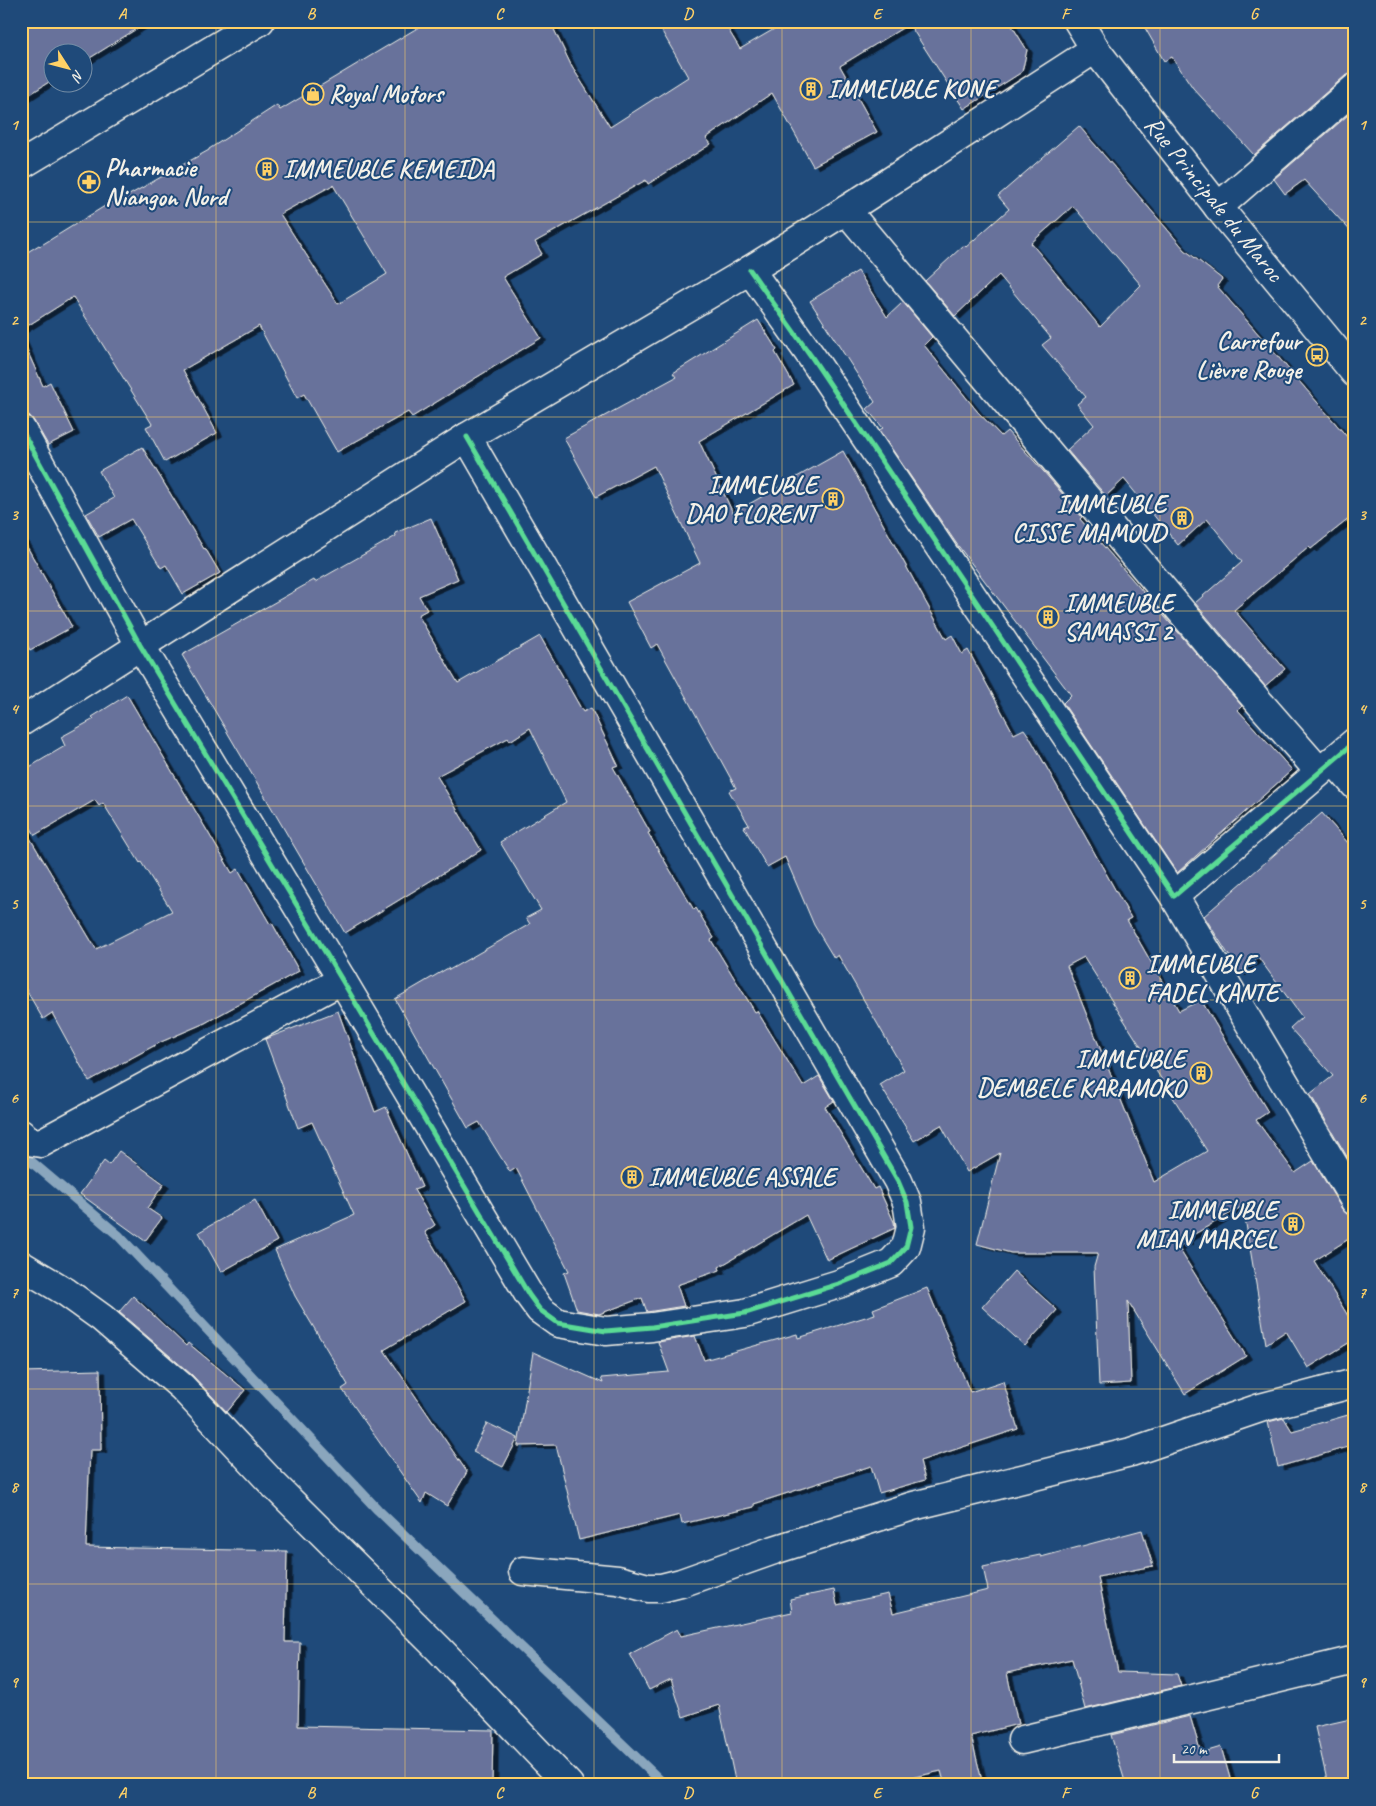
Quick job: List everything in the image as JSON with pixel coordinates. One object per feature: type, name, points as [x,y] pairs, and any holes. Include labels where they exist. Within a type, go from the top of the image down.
[{"type":"street","points":[[21,165],[260,21]]},
{"type":"street","name":"Rue Principale du Maroc","points":[[1078,21],[1095,49],[1218,206],[1355,373]]},
{"type":"street","points":[[21,722],[466,437],[750,270],[1095,49]]},
{"type":"street","points":[[1218,206],[1355,88]]},
{"type":"street","points":[[846,210],[1211,647],[1327,766],[1355,785]]},
{"type":"street","points":[[750,270],[811,356],[1174,896],[1355,1201]]},
{"type":"street","points":[[21,429],[140,645],[529,1295],[540,1310],[558,1323],[606,1331],[652,1327],[745,1313],[839,1284],[892,1263],[906,1246],[911,1227],[907,1202],[898,1181],[466,437]]},
{"type":"street","points":[[1174,896],[1355,742]]},
{"type":"street","points":[[21,1134],[28,1141],[41,1143],[342,980]]},
{"type":"street","points":[[21,1265],[66,1292],[102,1318],[182,1387],[274,1485],[440,1649],[569,1785]]},
{"type":"street","points":[[523,1571],[618,1580],[648,1588],[661,1588],[913,1506],[1131,1452],[1260,1408],[1355,1383]]},
{"type":"street","points":[[1022,1740],[1355,1660]]},
{"type":"building","points":[[21,21],[149,21],[92,57],[92,42],[42,42],[42,86],[21,100]]},
{"type":"building","points":[[429,21],[550,21],[572,67],[610,127],[688,77],[656,21],[723,21],[740,49],[788,21],[1009,21],[1027,50],[1022,72],[964,109],[909,24],[840,66],[877,132],[813,166],[772,93],[706,138],[711,144],[648,184],[646,180],[535,242],[542,254],[503,277],[541,338],[412,417],[408,412],[337,452],[304,394],[297,398],[259,326],[183,370],[217,433],[165,462],[146,427],[152,424],[73,297],[21,330],[21,256],[113,201],[115,203],[209,150],[277,105],[280,110]],"holes":[[[333,185],[387,274],[338,304],[280,214]]]},
{"type":"building","points":[[1141,21],[1355,21],[1355,73],[1345,76],[1254,155],[1193,88],[1172,57],[1164,61]]},
{"type":"building","points":[[1355,109],[1355,236],[1304,180],[1285,194],[1274,179]]},
{"type":"building","points":[[1079,126],[1185,250],[1222,279],[1217,286],[1355,446],[1355,514],[1311,549],[1309,547],[1234,610],[1285,669],[1265,686],[1195,603],[1242,562],[1207,519],[1178,545],[1124,479],[1106,496],[1067,450],[1094,425],[1077,404],[1086,397],[1042,345],[1051,338],[999,275],[955,316],[925,281],[964,245],[966,247],[1009,209],[998,196]],"holes":[[[1073,206],[1141,285],[1100,327],[1031,243]]]},
{"type":"building","points":[[858,271],[887,317],[903,302],[932,337],[924,345],[977,411],[1001,436],[1007,431],[1044,472],[1082,517],[1080,519],[1242,706],[1238,710],[1292,770],[1177,873],[1063,703],[1071,695],[956,543],[879,430],[883,428],[867,409],[875,402],[810,301]]},
{"type":"building","points":[[758,320],[777,350],[775,352],[794,385],[699,441],[733,513],[843,451],[946,639],[952,635],[962,654],[968,650],[1014,734],[1024,729],[1029,736],[1131,918],[1127,920],[1179,1011],[1201,1000],[1268,1112],[1256,1120],[1295,1173],[1313,1161],[1342,1209],[1347,1214],[1355,1217],[1355,1235],[1314,1261],[1355,1327],[1355,1339],[1308,1368],[1286,1331],[1266,1344],[1243,1206],[1186,1239],[1188,1241],[1178,1247],[1246,1356],[1185,1394],[1128,1301],[1131,1383],[1099,1385],[1094,1267],[1098,1253],[1011,1253],[977,1244],[1000,1153],[967,1172],[941,1125],[914,1141],[880,1085],[904,1070],[838,955],[834,958],[814,925],[785,857],[767,867],[744,827],[749,825],[729,791],[736,788],[657,644],[651,648],[627,602],[700,563],[654,466],[596,497],[564,438],[676,377],[673,373]],"holes":[[[1084,957],[1207,1151],[1154,1182],[1067,966]]]},
{"type":"building","points":[[21,337],[43,386],[50,382],[74,432],[48,445],[29,415],[21,413]]},
{"type":"building","points":[[142,447],[220,573],[183,594],[166,565],[161,568],[131,519],[99,537],[86,514],[114,498],[99,471]]},
{"type":"building","points":[[431,518],[458,579],[419,596],[427,610],[418,615],[458,683],[540,636],[583,712],[591,708],[618,765],[613,767],[650,832],[648,833],[694,910],[696,908],[714,938],[711,940],[755,1012],[757,1011],[803,1086],[819,1076],[834,1101],[825,1107],[874,1189],[878,1187],[895,1228],[827,1260],[806,1215],[719,1267],[720,1270],[677,1285],[684,1306],[647,1312],[642,1298],[599,1314],[577,1310],[564,1273],[569,1271],[516,1168],[510,1172],[479,1122],[468,1128],[395,999],[530,924],[526,918],[541,910],[500,842],[566,802],[530,728],[510,741],[508,738],[437,776],[481,850],[345,933],[182,655],[396,536],[395,533]]},
{"type":"building","points":[[21,536],[72,627],[30,650],[21,634]]},
{"type":"building","points":[[127,695],[232,873],[238,869],[299,971],[205,1023],[161,1042],[89,1081],[52,1013],[43,1019],[21,981],[21,823],[96,949],[172,911],[103,803],[99,806],[95,800],[35,835],[21,812],[21,772],[65,746],[61,737],[94,719],[92,717]]},
{"type":"building","points":[[1322,813],[1355,851],[1355,1170],[1310,1094],[1333,1076],[1290,1028],[1302,1017],[1258,957],[1240,973],[1204,916]]},
{"type":"building","points":[[338,1011],[375,1112],[386,1107],[422,1187],[414,1190],[435,1225],[425,1232],[466,1301],[384,1350],[467,1472],[447,1506],[426,1493],[422,1503],[342,1389],[348,1385],[295,1296],[275,1250],[354,1215],[312,1122],[298,1128],[265,1039]]},
{"type":"building","points":[[119,1151],[164,1184],[147,1208],[162,1218],[145,1241],[80,1194],[104,1161],[109,1165]]},
{"type":"building","points":[[255,1200],[277,1241],[221,1272],[199,1232]]},
{"type":"building","points":[[1014,1271],[1057,1310],[1025,1346],[982,1307]]},
{"type":"building","points":[[927,1288],[970,1392],[1003,1381],[1018,1429],[920,1461],[925,1480],[879,1493],[871,1466],[754,1504],[754,1507],[682,1524],[680,1515],[579,1540],[556,1445],[518,1446],[533,1352],[603,1383],[601,1378],[669,1372],[658,1342],[695,1336],[704,1360],[797,1334],[798,1338],[875,1314],[873,1309]]},
{"type":"building","points":[[133,1296],[186,1346],[188,1343],[245,1390],[227,1412],[192,1375],[119,1312]]},
{"type":"building","points":[[100,1370],[101,1450],[90,1450],[86,1547],[287,1551],[285,1642],[300,1642],[298,1726],[493,1730],[492,1785],[21,1785],[21,1372]]},
{"type":"building","points":[[1355,1413],[1355,1445],[1278,1467],[1268,1422],[1284,1418],[1292,1431]]},
{"type":"building","points":[[487,1423],[518,1438],[503,1467],[473,1452]]},
{"type":"building","points":[[1142,1530],[1153,1566],[1098,1577],[1118,1672],[1177,1674],[1181,1686],[1085,1709],[1072,1659],[1007,1673],[1018,1724],[971,1736],[983,1785],[945,1785],[941,1771],[880,1785],[736,1785],[719,1705],[683,1717],[671,1679],[649,1690],[630,1654],[677,1629],[681,1636],[792,1612],[790,1599],[834,1590],[837,1605],[888,1594],[893,1613],[988,1590],[983,1567],[1040,1555],[1041,1557]]},
{"type":"building","points":[[1190,1716],[1201,1753],[1221,1747],[1232,1785],[1126,1785],[1111,1735]]},
{"type":"building","points":[[1355,1718],[1355,1785],[1328,1785],[1315,1727]]},
{"type":"waterway","points":[[21,1153],[118,1235],[378,1510],[665,1785]]},
{"type":"cycle path","points":[[750,270],[811,356],[1174,896],[1355,742]]},
{"type":"cycle path","points":[[21,429],[140,645],[529,1295],[540,1310],[558,1323],[606,1331],[652,1327],[745,1313],[839,1284],[891,1263],[906,1247],[911,1227],[907,1202],[898,1181],[467,437]]},
{"type":"place","name":"IMMEUBLE KONE","points":[[811,89]]},
{"type":"place","name":"Royal Motors","points":[[313,94]]},
{"type":"place","name":"IMMEUBLE KEMEIDA","points":[[267,169]]},
{"type":"place","name":"Pharmacie Niangon Nord","points":[[89,182]]},
{"type":"place","name":"Carrefour Lièvre Rouge","points":[[1317,355]]},
{"type":"place","name":"IMMEUBLE DAO FLORENT","points":[[833,499]]},
{"type":"place","name":"IMMEUBLE CISSE MAMOUD","points":[[1182,518]]},
{"type":"place","name":"IMMEUBLE SAMASSI 2","points":[[1048,617]]},
{"type":"place","name":"IMMEUBLE FADEL KANTE","points":[[1130,978]]},
{"type":"place","name":"IMMEUBLE DEMBELE KARAMOKO","points":[[1201,1073]]},
{"type":"place","name":"IMMEUBLE ASSALE","points":[[632,1177]]},
{"type":"place","name":"IMMEUBLE MIAN MARCEL","points":[[1293,1224]]}]
